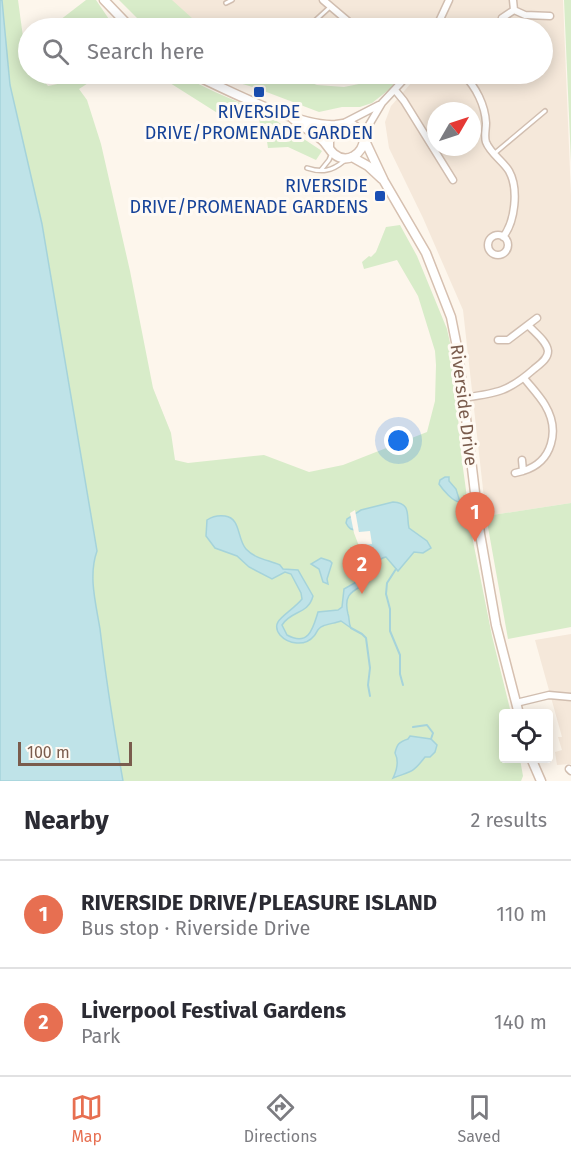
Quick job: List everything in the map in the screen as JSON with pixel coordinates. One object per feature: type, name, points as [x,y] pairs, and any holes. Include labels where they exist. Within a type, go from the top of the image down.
[{"type":"street","points":[[104,0],[121,18]]},
{"type":"street","points":[[323,0],[344,18]]},
{"type":"street","points":[[441,18],[449,0]]},
{"type":"street","points":[[513,0],[514,10]]},
{"type":"street","points":[[514,10],[525,15],[550,16]]},
{"type":"street","points":[[502,18],[514,10]]},
{"type":"street","points":[[216,84],[291,117],[321,125],[356,126],[363,137]]},
{"type":"street","points":[[291,117],[337,156],[350,158],[361,150],[363,137],[382,103],[400,84]]},
{"type":"street","points":[[470,84],[478,95],[484,112],[487,145],[509,171],[513,180],[513,220],[503,237]]},
{"type":"street","points":[[394,90],[404,101],[453,180]]},
{"type":"street","points":[[330,149],[329,135],[340,124],[382,103]]},
{"type":"street","name":"Riverside Drive","points":[[363,137],[384,181],[426,253],[451,317],[458,352],[480,534],[494,614],[518,709]]},
{"type":"street","name":"Riverside Drive","points":[[350,158],[368,166],[384,181]]},
{"type":"street","points":[[498,340],[508,340],[537,318]]},
{"type":"street","points":[[463,398],[502,392],[511,388],[543,361],[547,355],[545,344],[528,325]]},
{"type":"street","points":[[515,472],[535,466],[545,458],[551,445],[553,430],[549,412],[524,378]]},
{"type":"street","points":[[522,460],[523,471]]},
{"type":"street","points":[[516,703],[549,695],[571,697]]},
{"type":"street","points":[[531,763],[532,781]]},
{"type":"street","points":[[532,763],[542,781]]},
{"type":"lane","points":[[226,3],[232,0]]},
{"type":"lane","points":[[317,18],[330,7]]},
{"type":"lane","points":[[495,153],[544,111]]},
{"type":"lane","points":[[320,171],[327,164],[330,149]]},
{"type":"lane","points":[[307,168],[320,171],[334,169],[350,158]]},
{"type":"shaded area","points":[[165,0],[563,0],[571,196],[571,503],[486,516],[463,310],[423,218],[389,148],[385,122],[391,106],[410,84],[553,84],[553,18],[187,18]]},
{"type":"shaded area","points":[[571,634],[571,764],[557,765],[555,752],[562,750],[558,737],[562,737],[535,640]]},
{"type":"green space","points":[[2,0],[18,0],[20,18],[18,18],[18,84],[46,84],[48,86],[87,84],[79,89],[87,100],[101,144],[130,271],[153,388],[171,433],[175,460],[188,463],[264,455],[309,472],[343,465],[427,432],[435,401],[436,365],[435,351],[418,296],[397,260],[364,269],[362,262],[376,252],[386,227],[400,225],[417,256],[447,329],[452,352],[462,461],[473,541],[492,636],[510,709],[499,709],[499,763],[521,763],[523,776],[521,781],[123,781],[94,590],[93,570],[97,551],[42,224],[10,85]]},
{"type":"green space","points":[[86,0],[96,0],[108,18],[63,18]]},
{"type":"green space","points":[[119,0],[172,0],[192,18],[137,18]]},
{"type":"green space","points":[[564,0],[571,0],[571,162]]},
{"type":"green space","points":[[172,84],[199,84],[266,114],[322,151],[316,160],[288,147],[268,148],[266,135],[261,136],[259,116],[223,111],[219,114]]},
{"type":"green space","points":[[243,84],[314,84],[344,87],[359,84],[394,84],[372,103],[360,107],[342,107],[319,112]]},
{"type":"green space","points":[[571,503],[571,627],[508,639],[486,516]]},
{"type":"water","points":[[0,0],[2,0],[10,85],[42,224],[97,551],[93,570],[94,590],[123,781],[0,781]]},
{"type":"water","points":[[449,477],[460,502],[451,498],[439,484],[440,480]]},
{"type":"water","points":[[393,502],[406,508],[409,528],[427,541],[431,548],[423,553],[414,552],[398,571],[386,557],[380,560],[374,575],[354,590],[348,598],[351,628],[341,621],[327,625],[319,628],[315,635],[301,643],[283,638],[277,629],[280,620],[302,599],[291,574],[285,572],[272,579],[249,567],[237,556],[215,548],[206,536],[207,520],[225,516],[234,521],[243,545],[250,552],[280,565],[283,569],[298,570],[313,596],[311,602],[303,610],[290,617],[282,625],[287,635],[300,639],[309,634],[318,612],[338,610],[342,607],[344,589],[367,576],[371,571],[358,530],[349,528],[346,523],[347,519],[361,510]]},
{"type":"water","points":[[321,558],[332,563],[327,579],[328,584],[323,582],[319,569],[311,564]]},
{"type":"water","points":[[410,736],[431,739],[437,745],[435,752],[430,757],[425,757],[411,771],[393,778],[397,766],[395,753],[397,747],[400,742]]},
{"type":"pier","points":[[355,510],[359,532],[370,531],[372,544],[362,545],[367,568],[354,533],[350,513]]},
{"type":"waterway","points":[[396,569],[387,583],[386,594],[390,609],[390,631],[400,655],[400,674],[403,685]]},
{"type":"waterway","points":[[351,628],[366,638],[370,668],[368,685],[370,696]]},
{"type":"waterway","points":[[413,727],[427,725],[433,733],[431,739]]},
{"type":"place","name":"RIVERSIDE DRIVE/PROMENADE GARDEN","points":[[259,92]]},
{"type":"place","name":"RIVERSIDE DRIVE/PROMENADE GARDENS","points":[[380,196]]},
{"type":"place","name":"RIVERSIDE DRIVE/PLEASURE ISLAND","points":[[475,542]]},
{"type":"place","name":"Liverpool Festival Gardens","points":[[362,594]]}]
